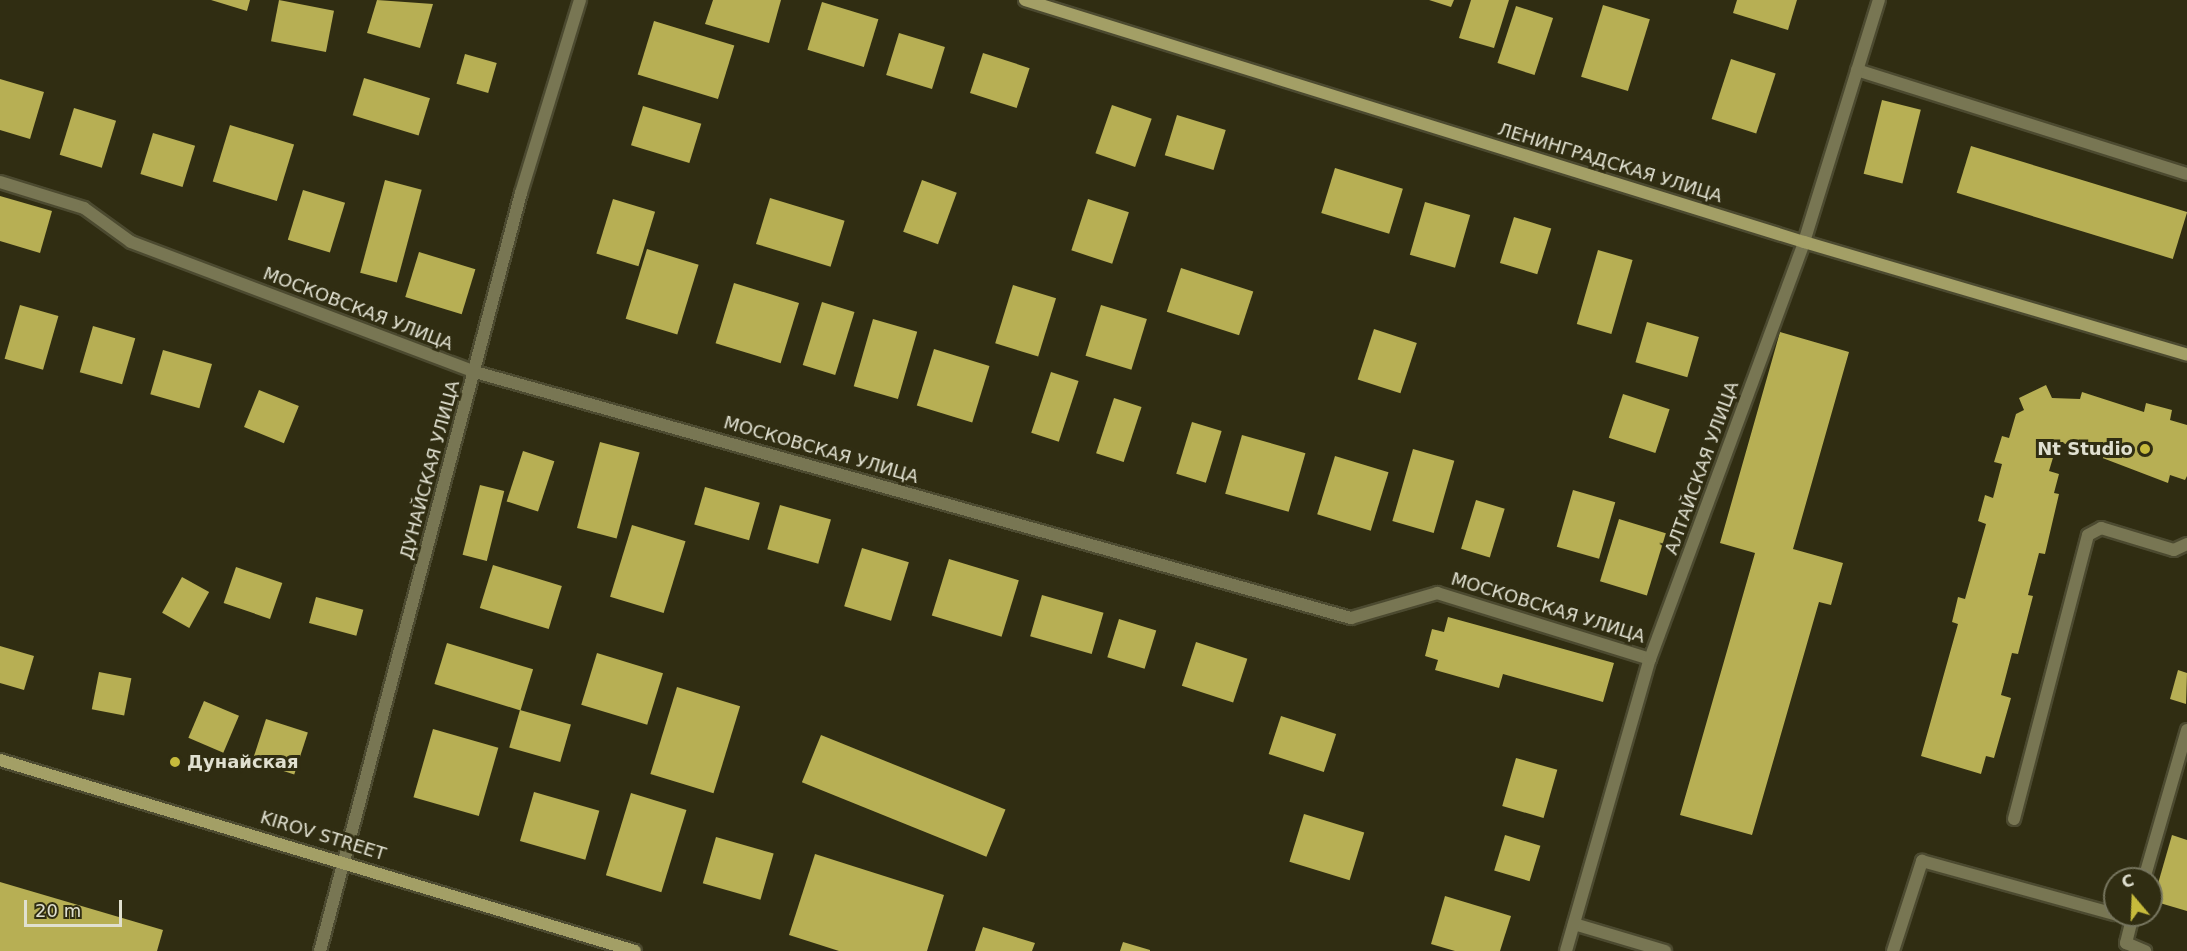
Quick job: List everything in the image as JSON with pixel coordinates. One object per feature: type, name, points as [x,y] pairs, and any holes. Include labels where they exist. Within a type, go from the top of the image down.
[{"type":"street","name":"ДУНАЙСКАЯ УЛИЦА","points":[[320,951],[521,193],[580,0]]},
{"type":"street","name":"ЛЕНИНГРАДСКАЯ УЛИЦА","points":[[1025,0],[1804,242],[2187,355]]},
{"type":"street","name":"АЛТАЙСКАЯ УЛИЦА","points":[[1566,951],[1650,659],[1804,242],[1879,0]]},
{"type":"street","points":[[1857,70],[2187,174]]},
{"type":"street","name":"МОСКОВСКАЯ УЛИЦА","points":[[0,182],[84,208],[131,243],[475,372],[1351,618],[1437,593],[1650,659]]},
{"type":"street","points":[[2014,819],[2088,535],[2100,528],[2174,550],[2187,544]]},
{"type":"street","points":[[2147,867],[2187,730]]},
{"type":"street","name":"KIROV STREET","points":[[0,760],[345,861],[635,951]]},
{"type":"street","points":[[1893,951],[1922,861],[2103,911]]},
{"type":"street","points":[[1574,924],[1665,951]]},
{"type":"street","points":[[2127,927],[2126,943],[2145,951]]},
{"type":"building","points":[[211,0],[250,0],[247,11]]},
{"type":"building","points":[[279,0],[334,11],[326,52],[271,41]]},
{"type":"building","points":[[377,0],[433,4],[420,48],[367,33]]},
{"type":"building","points":[[713,0],[781,0],[769,43],[705,24]]},
{"type":"building","points":[[1429,0],[1454,0],[1451,7]]},
{"type":"building","points":[[1471,0],[1509,0],[1494,48],[1459,38]]},
{"type":"building","points":[[1737,0],[1797,0],[1788,30],[1733,13]]},
{"type":"building","points":[[822,2],[878,19],[864,67],[807,50]]},
{"type":"building","points":[[1603,5],[1650,19],[1628,91],[1581,77]]},
{"type":"building","points":[[1516,6],[1553,18],[1535,75],[1497,63]]},
{"type":"building","points":[[654,21],[734,46],[718,99],[638,75]]},
{"type":"building","points":[[899,33],[945,47],[932,89],[886,75]]},
{"type":"building","points":[[983,53],[1030,68],[1017,108],[970,93]]},
{"type":"building","points":[[465,54],[497,63],[488,93],[456,84]]},
{"type":"building","points":[[1731,59],[1776,74],[1756,133],[1712,119]]},
{"type":"building","points":[[364,78],[430,98],[419,135],[353,115]]},
{"type":"building","points":[[0,79],[44,92],[30,139],[0,130]]},
{"type":"building","points":[[1882,100],[1921,110],[1902,183],[1864,174]]},
{"type":"building","points":[[1112,105],[1152,119],[1135,167],[1095,153]]},
{"type":"building","points":[[643,106],[701,124],[689,163],[631,145]]},
{"type":"building","points":[[74,108],[116,121],[102,168],[60,155]]},
{"type":"building","points":[[1177,115],[1226,130],[1213,170],[1165,155]]},
{"type":"building","points":[[230,125],[294,145],[277,201],[213,181]]},
{"type":"building","points":[[153,133],[195,146],[183,187],[140,174]]},
{"type":"building","points":[[1971,146],[2187,212],[2173,259],[1957,193]]},
{"type":"building","points":[[1335,168],[1403,189],[1389,234],[1321,213]]},
{"type":"building","points":[[385,180],[422,190],[397,283],[360,273]]},
{"type":"building","points":[[922,180],[957,193],[938,244],[903,232]]},
{"type":"building","points":[[303,190],[345,203],[330,253],[288,240]]},
{"type":"building","points":[[0,196],[52,211],[40,253],[0,241]]},
{"type":"building","points":[[770,198],[845,221],[831,267],[756,244]]},
{"type":"building","points":[[613,199],[655,212],[638,266],[596,254]]},
{"type":"building","points":[[1088,199],[1129,212],[1112,264],[1071,250]]},
{"type":"building","points":[[1425,202],[1470,215],[1455,268],[1410,255]]},
{"type":"building","points":[[1514,217],[1551,228],[1537,274],[1500,263]]},
{"type":"building","points":[[647,249],[699,265],[677,335],[626,319]]},
{"type":"building","points":[[1598,250],[1633,260],[1611,334],[1577,324]]},
{"type":"building","points":[[419,252],[475,269],[462,314],[405,297]]},
{"type":"building","points":[[1181,268],[1253,291],[1239,335],[1167,312]]},
{"type":"building","points":[[734,283],[799,303],[781,363],[716,343]]},
{"type":"building","points":[[1013,285],[1056,298],[1038,356],[995,343]]},
{"type":"building","points":[[822,302],[855,312],[835,375],[803,365]]},
{"type":"building","points":[[20,305],[58,316],[43,370],[5,359]]},
{"type":"building","points":[[1101,305],[1147,319],[1131,370],[1086,356]]},
{"type":"building","points":[[873,319],[917,332],[898,399],[854,386]]},
{"type":"building","points":[[1647,322],[1699,337],[1687,377],[1635,362]]},
{"type":"building","points":[[93,326],[135,338],[122,384],[80,372]]},
{"type":"building","points":[[1374,329],[1417,343],[1400,393],[1358,379]]},
{"type":"building","points":[[1780,332],[1849,352],[1793,549],[1843,563],[1831,605],[1819,602],[1752,835],[1680,815],[1755,553],[1720,543]]},
{"type":"building","points":[[934,349],[989,366],[972,422],[917,405]]},
{"type":"building","points":[[163,350],[212,364],[199,408],[150,394]]},
{"type":"building","points":[[1051,372],[1079,381],[1059,442],[1031,433]]},
{"type":"building","points":[[2046,385],[2052,398],[2080,399],[2082,392],[2144,412],[2146,403],[2172,410],[2170,420],[2187,425],[2187,476],[2185,480],[2170,475],[2168,483],[2058,441],[2049,471],[2059,474],[2054,493],[2059,494],[2045,554],[2039,553],[2028,595],[2033,596],[2018,654],[2012,653],[2001,695],[2011,698],[1994,758],[1986,756],[1981,774],[1921,756],[1958,624],[1952,622],[1958,597],[1965,599],[1986,524],[1978,521],[1985,495],[1993,498],[2002,464],[1994,462],[2002,436],[2009,438],[2016,414],[2024,410],[2019,398]]},
{"type":"building","points":[[259,390],[299,406],[284,443],[244,427]]},
{"type":"building","points":[[1623,394],[1670,409],[1655,453],[1609,438]]},
{"type":"building","points":[[1114,398],[1142,407],[1124,462],[1096,453]]},
{"type":"building","points":[[1192,422],[1222,431],[1206,483],[1176,474]]},
{"type":"building","points":[[1242,435],[1305,453],[1289,512],[1225,494]]},
{"type":"building","points":[[600,442],[640,453],[617,539],[577,528]]},
{"type":"building","points":[[1413,449],[1454,461],[1434,533],[1392,521]]},
{"type":"building","points":[[523,451],[554,461],[538,512],[507,501]]},
{"type":"building","points":[[1335,456],[1389,472],[1371,531],[1317,514]]},
{"type":"building","points":[[480,485],[504,491],[487,561],[463,555]]},
{"type":"building","points":[[705,487],[760,503],[749,540],[694,524]]},
{"type":"building","points":[[1573,490],[1615,502],[1599,559],[1557,547]]},
{"type":"building","points":[[1476,500],[1505,509],[1490,558],[1461,549]]},
{"type":"building","points":[[780,505],[831,520],[818,564],[767,549]]},
{"type":"building","points":[[1619,519],[1666,533],[1647,595],[1600,581]]},
{"type":"building","points":[[632,525],[686,541],[664,613],[610,597]]},
{"type":"building","points":[[862,548],[909,562],[891,621],[844,606]]},
{"type":"building","points":[[949,559],[1019,580],[1002,637],[932,615]]},
{"type":"building","points":[[493,565],[562,586],[549,629],[480,608]]},
{"type":"building","points":[[236,567],[282,583],[270,619],[224,603]]},
{"type":"building","points":[[182,577],[209,592],[189,628],[162,613]]},
{"type":"building","points":[[1042,595],[1104,613],[1092,654],[1030,636]]},
{"type":"building","points":[[316,597],[363,610],[356,636],[309,623]]},
{"type":"building","points":[[1448,617],[1614,663],[1603,702],[1503,674],[1499,688],[1435,670],[1438,660],[1425,656],[1432,629],[1444,632]]},
{"type":"building","points":[[1119,619],[1156,630],[1145,669],[1107,657]]},
{"type":"building","points":[[1196,642],[1247,659],[1233,702],[1182,686]]},
{"type":"building","points":[[447,643],[533,669],[520,710],[434,684]]},
{"type":"building","points":[[0,646],[34,656],[24,690],[0,683]]},
{"type":"building","points":[[597,653],[663,673],[647,725],[581,705]]},
{"type":"building","points":[[2178,670],[2187,673],[2186,704],[2170,699]]},
{"type":"building","points":[[99,672],[131,678],[124,716],[92,709]]},
{"type":"building","points":[[677,687],[740,706],[714,793],[650,774]]},
{"type":"building","points":[[204,701],[239,716],[223,753],[188,738]]},
{"type":"building","points":[[520,710],[571,725],[560,762],[509,747]]},
{"type":"building","points":[[1281,716],[1336,734],[1324,772],[1269,754]]},
{"type":"building","points":[[266,719],[308,733],[294,774],[252,761]]},
{"type":"building","points":[[433,729],[498,748],[479,816],[413,797]]},
{"type":"building","points":[[821,735],[1006,810],[986,857],[802,782]]},
{"type":"building","points":[[1516,758],[1557,770],[1544,818],[1502,806]]},
{"type":"building","points":[[534,792],[599,811],[585,860],[520,841]]},
{"type":"building","points":[[631,793],[686,810],[661,892],[606,875]]},
{"type":"building","points":[[1304,814],[1364,832],[1350,880],[1289,862]]},
{"type":"building","points":[[1505,835],[1540,846],[1530,881],[1494,870]]},
{"type":"building","points":[[2172,835],[2187,840],[2187,911],[2163,904],[2163,867]]},
{"type":"building","points":[[716,837],[774,854],[760,900],[703,883]]},
{"type":"building","points":[[815,854],[944,895],[927,951],[839,951],[789,935]]},
{"type":"building","points":[[0,882],[163,930],[157,951],[0,951]]},
{"type":"building","points":[[1445,896],[1511,916],[1500,951],[1455,951],[1431,944]]},
{"type":"building","points":[[983,927],[1035,943],[1032,951],[975,951]]},
{"type":"building","points":[[1123,942],[1150,950],[1150,951],[1120,951]]},
{"type":"place","name":"Nt Studio","points":[[2145,449]]},
{"type":"place","name":"Дунайская","points":[[175,762]]}]
